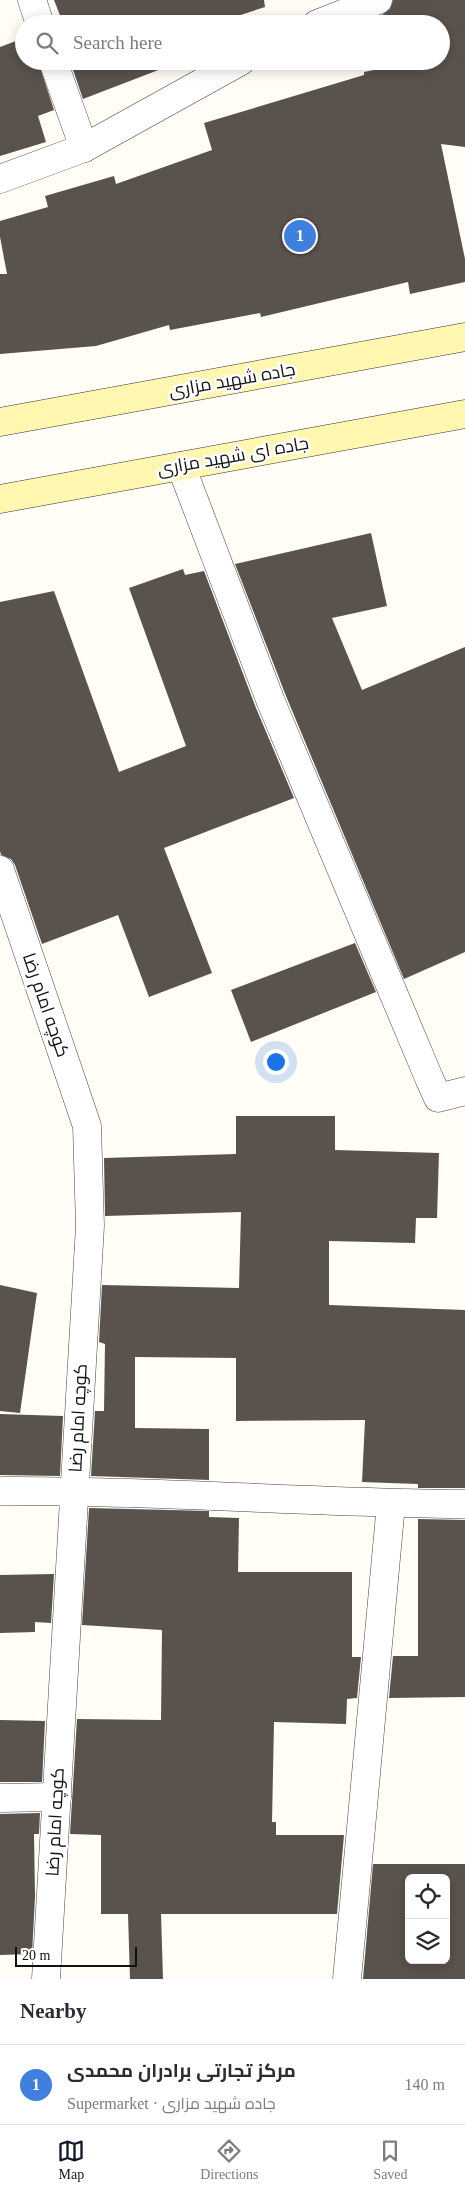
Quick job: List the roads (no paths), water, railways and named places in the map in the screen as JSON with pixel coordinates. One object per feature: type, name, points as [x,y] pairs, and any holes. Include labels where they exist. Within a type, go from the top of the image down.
[{"type":"main road","name":"جاده شهید مزاری","points":[[0,422],[465,337]]},
{"type":"main road","name":"جاده ای شهید مزاری","points":[[0,499],[465,414]]},
{"type":"street","points":[[32,0],[37,15]]},
{"type":"street","points":[[326,13],[378,0]]},
{"type":"street","points":[[56,70],[84,148]]},
{"type":"street","points":[[0,179],[84,148],[225,70]]},
{"type":"street","points":[[181,466],[271,702],[428,1078],[438,1098],[465,1091]]},
{"type":"street","name":"کوچه امام رضا","points":[[0,870],[87,1126],[90,1226],[46,1979]]},
{"type":"street","points":[[0,1491],[74,1490],[391,1504],[465,1504]]},
{"type":"street","points":[[347,1979],[391,1504]]},
{"type":"street","points":[[0,1798],[56,1797]]},
{"type":"place","name":"مرکز تجارتی برادران محمدی","points":[[300,236]]}]
